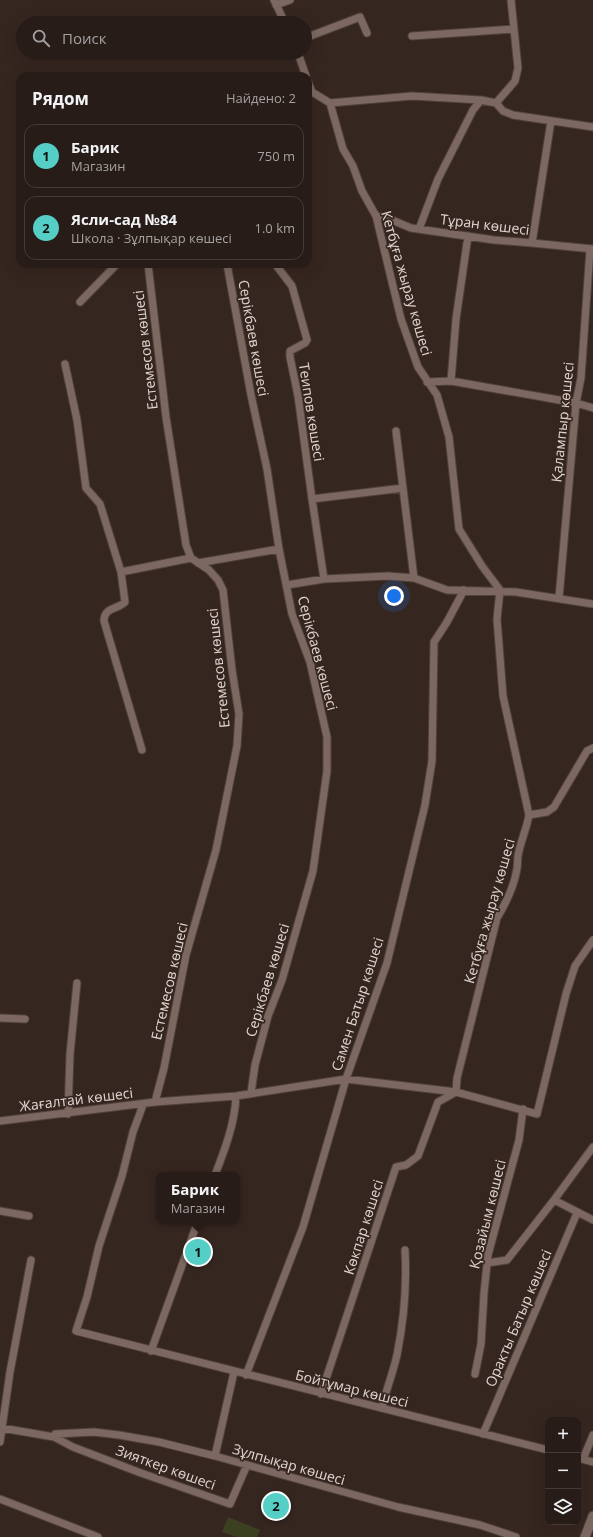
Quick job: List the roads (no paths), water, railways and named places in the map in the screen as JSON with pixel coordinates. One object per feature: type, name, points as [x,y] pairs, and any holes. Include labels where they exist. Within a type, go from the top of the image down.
[{"type":"main road","points":[[586,1537],[593,1516]]},
{"type":"street","points":[[282,16],[275,3],[290,0]]},
{"type":"street","points":[[496,103],[515,81],[517,75],[518,68],[511,0]]},
{"type":"street","points":[[312,35],[360,17],[367,33]]},
{"type":"street","points":[[412,36],[514,29]]},
{"type":"street","points":[[300,60],[305,72]]},
{"type":"street","points":[[312,92],[330,103],[412,96],[481,100],[496,103],[503,111],[513,115],[593,127]]},
{"type":"street","points":[[420,229],[438,179],[472,110],[481,100]]},
{"type":"street","name":"Кетбұға жырау көшесі","points":[[330,103],[343,149],[353,166],[362,191],[376,216],[401,319],[418,368],[437,395],[449,437],[459,529],[482,566],[500,590],[497,619],[503,696],[529,814],[527,828],[518,851],[517,870],[514,883],[507,901],[497,918],[457,1078],[456,1092]]},
{"type":"street","points":[[532,243],[552,121]]},
{"type":"street","name":"Тұран көшесі","points":[[376,216],[387,218],[411,228],[494,240],[592,249]]},
{"type":"street","points":[[451,381],[456,319],[468,236]]},
{"type":"street","name":"Қалампыр көшесі","points":[[559,598],[576,403],[580,378],[592,249]]},
{"type":"street","points":[[80,302],[113,268]]},
{"type":"street","name":"Естемесов көшесі","points":[[148,268],[166,417],[186,545],[191,558],[209,570],[218,580],[223,590],[232,670],[239,714],[237,746],[216,850],[186,955],[164,1068],[155,1102]]},
{"type":"street","name":"Серікбаев көшесі","points":[[228,268],[251,395],[267,469],[279,549],[292,614],[310,662],[327,737],[327,771],[313,871],[282,980],[268,1016],[255,1065],[251,1093]]},
{"type":"street","name":"Теипов көшесі","points":[[279,268],[292,286],[307,340],[290,351],[290,357],[298,396],[324,579]]},
{"type":"street","points":[[65,364],[77,420],[86,488],[100,504],[121,572],[124,602],[107,611],[104,621],[142,750]]},
{"type":"street","points":[[427,382],[451,381],[576,403],[593,408]]},
{"type":"street","points":[[396,431],[414,578]]},
{"type":"street","points":[[312,499],[403,488]]},
{"type":"street","points":[[198,563],[279,549]]},
{"type":"street","points":[[121,572],[191,558]]},
{"type":"street","points":[[286,585],[324,579],[388,576],[414,578],[447,590],[500,590],[593,604]]},
{"type":"street","name":"Самен Батыр көшесі","points":[[246,1375],[303,1227],[346,1080],[387,963],[425,806],[432,761],[434,642],[447,622],[464,590]]},
{"type":"street","points":[[529,814],[547,812],[554,807],[587,752],[593,748]]},
{"type":"street","points":[[251,1093],[346,1080],[456,1092],[537,1114],[544,1090],[554,1040],[575,966],[593,940]]},
{"type":"street","points":[[68,1114],[70,1054],[77,983]]},
{"type":"street","points":[[0,1018],[25,1019]]},
{"type":"street","name":"Көкпар көшесі","points":[[321,1394],[396,1167],[406,1165],[418,1156],[438,1102],[456,1092]]},
{"type":"street","name":"Жағалтай көшесі","points":[[0,1121],[143,1105],[155,1102],[236,1096],[251,1093]]},
{"type":"street","points":[[216,1172],[227,1144],[236,1111],[236,1096]]},
{"type":"street","name":"Бойтұмар көшесі","points":[[143,1105],[133,1132],[122,1176],[99,1246],[87,1297],[76,1331],[545,1449]]},
{"type":"street","name":"Қозайым көшесі","points":[[475,1374],[481,1344],[487,1263],[519,1140],[523,1109]]},
{"type":"street","name":"Оракты Батыр көшесі","points":[[487,1263],[508,1260],[591,1155],[593,1147]]},
{"type":"street","points":[[554,1200],[593,1220]]},
{"type":"street","points":[[0,1211],[29,1216]]},
{"type":"street","name":"Оракты Батыр көшесі","points":[[484,1434],[577,1213]]},
{"type":"street","points":[[151,1350],[197,1224]]},
{"type":"street","points":[[382,1408],[402,1329],[406,1292],[405,1250]]},
{"type":"street","points":[[0,1442],[10,1372],[31,1260]]},
{"type":"street","points":[[215,1456],[234,1372]]},
{"type":"street","points":[[2,1428],[54,1437]]},
{"type":"street","name":"Зұлпықар көшесі","points":[[54,1437],[55,1434],[94,1432],[159,1442],[398,1507],[480,1525],[516,1537]]},
{"type":"street","points":[[581,1457],[593,1435]]},
{"type":"street","name":"Зияткер көшесі","points":[[54,1437],[73,1447],[141,1473],[230,1504],[247,1465]]},
{"type":"street","points":[[581,1459],[593,1462]]},
{"type":"street","points":[[0,1499],[98,1537]]},
{"type":"place","name":"Барик","points":[[198,1252]]},
{"type":"place","name":"Ясли-сад №84","points":[[276,1506]]}]
